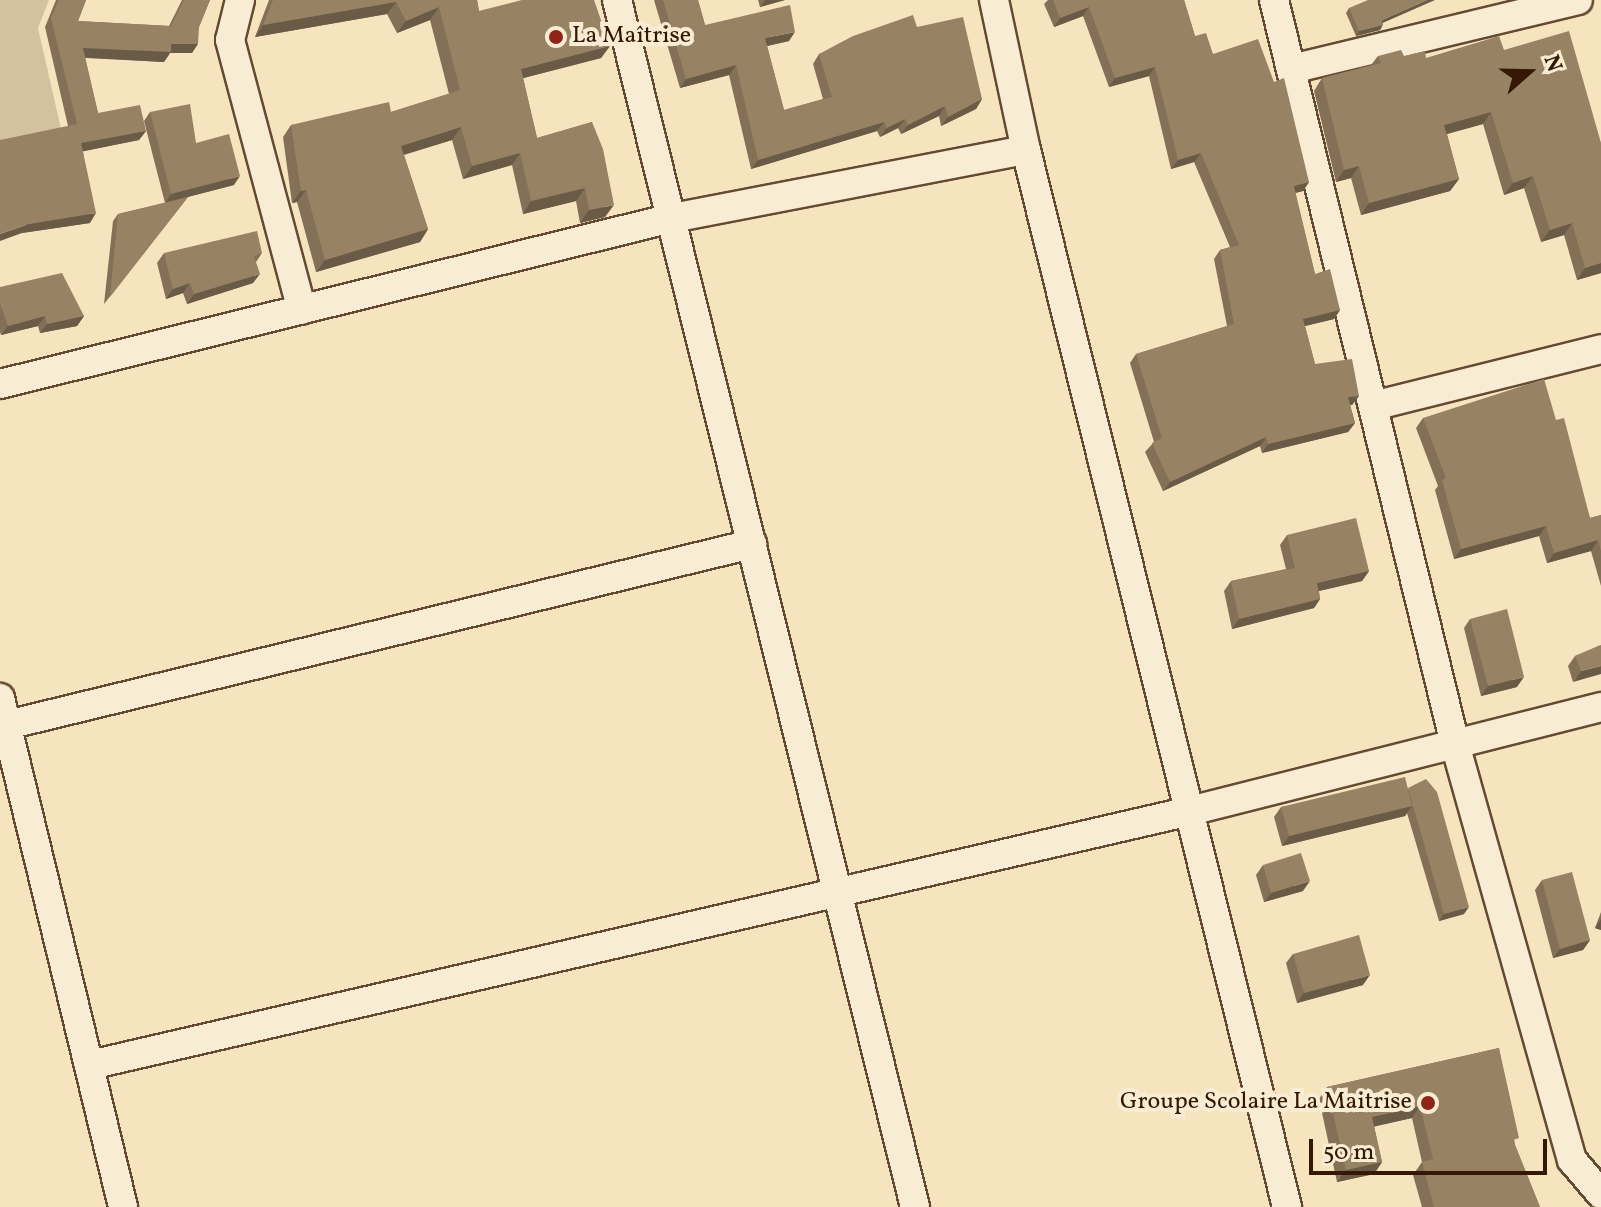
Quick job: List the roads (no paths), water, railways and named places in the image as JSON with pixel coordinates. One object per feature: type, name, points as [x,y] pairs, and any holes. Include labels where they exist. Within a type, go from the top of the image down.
[{"type":"street","points":[[240,0],[230,40],[232,54],[302,310]]},
{"type":"street","points":[[617,0],[915,1207]]},
{"type":"street","points":[[994,0],[1026,150],[1287,1207]]},
{"type":"street","points":[[1274,0],[1455,744],[1572,1160],[1601,1194]]},
{"type":"street","points":[[1291,69],[1578,0]]},
{"type":"street","points":[[0,384],[672,218],[1026,150]]},
{"type":"street","points":[[1373,406],[1601,349]]},
{"type":"street","points":[[123,1207],[3,711],[752,544]]},
{"type":"street","points":[[90,1065],[1190,811],[1601,707]]},
{"type":"place","name":"La Maîtrise","points":[[556,37]]},
{"type":"place","name":"Groupe Scolaire La Maitrise","points":[[1428,1103]]}]
